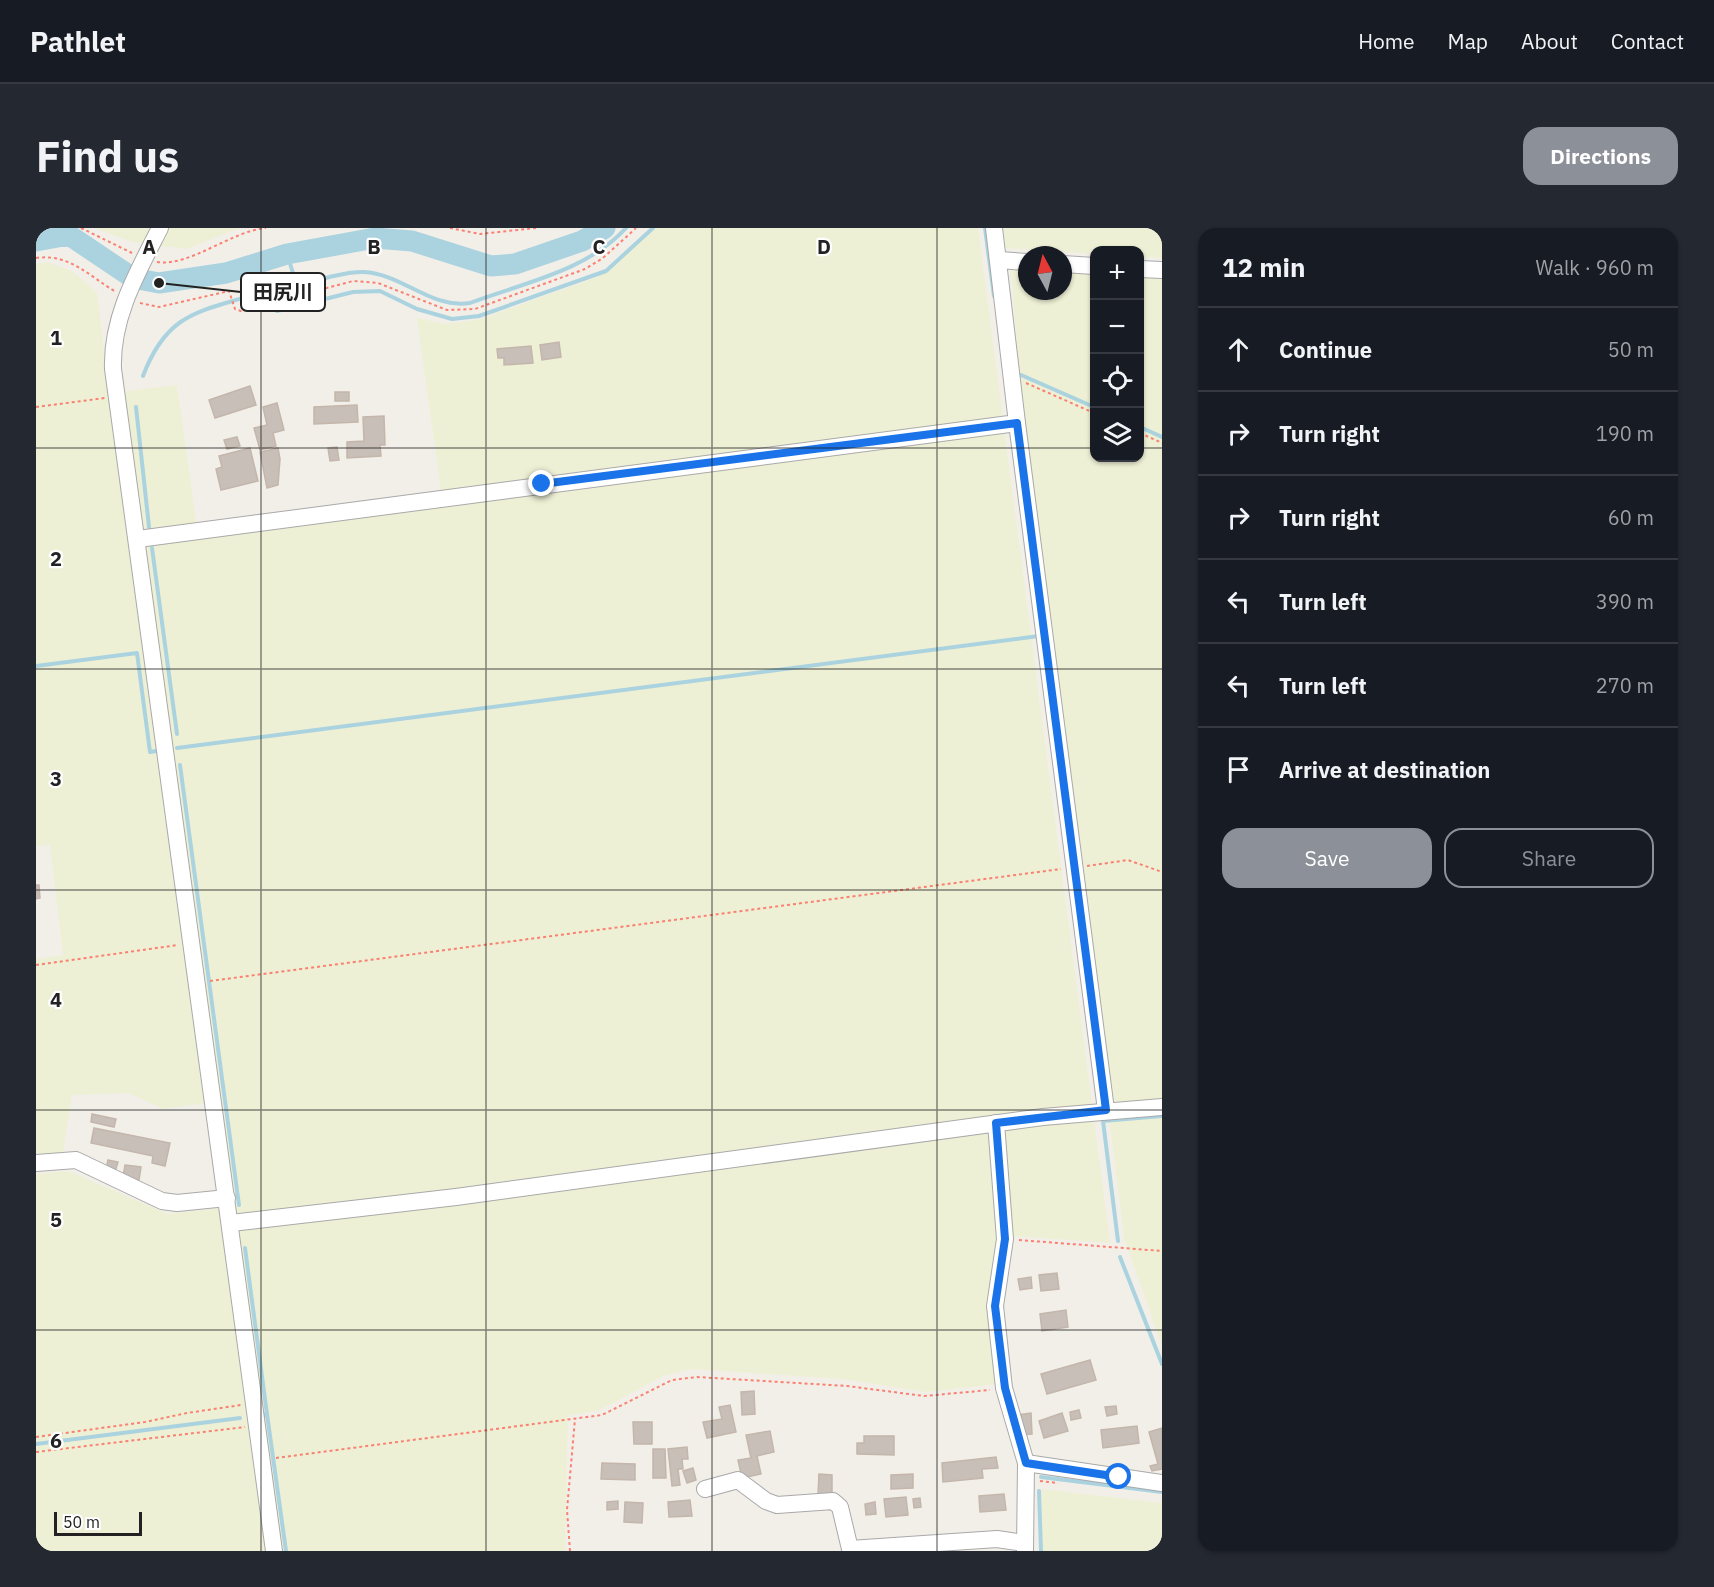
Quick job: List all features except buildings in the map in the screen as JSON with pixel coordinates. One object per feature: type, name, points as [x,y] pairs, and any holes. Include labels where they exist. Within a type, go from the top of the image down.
[{"type":"street","points":[[160,228],[118,318],[112,344],[117,396],[231,1223],[273,1551]]},
{"type":"street","points":[[994,228],[1011,381],[1106,1110]]},
{"type":"street","points":[[999,260],[1018,261]]},
{"type":"street","points":[[1072,265],[1090,266]]},
{"type":"street","points":[[1144,268],[1162,270]]},
{"type":"street","points":[[138,539],[1017,423]]},
{"type":"street","points":[[231,1223],[456,1197],[996,1123],[1106,1110],[1162,1107]]},
{"type":"street","points":[[705,1489],[738,1479],[766,1501],[777,1505],[833,1501],[840,1507],[850,1549],[997,1539],[1025,1547],[1026,1463],[1005,1388],[995,1306],[1005,1239],[996,1123]]},
{"type":"street","points":[[36,1163],[76,1160],[162,1201],[177,1203],[227,1198]]},
{"type":"street","points":[[1026,1463],[1162,1482]]},
{"type":"path","points":[[81,228],[143,263],[165,263],[182,259],[242,234],[266,228]]},
{"type":"path","points":[[450,228],[480,234],[536,228]]},
{"type":"path","points":[[36,258],[54,256],[73,262],[151,307],[229,291],[235,309],[241,311],[353,281],[367,281],[447,310],[475,309],[585,269],[603,258],[636,228]]},
{"type":"path","points":[[1011,381],[1028,384],[1090,411]]},
{"type":"path","points":[[36,407],[117,396]]},
{"type":"path","points":[[1144,435],[1162,443]]},
{"type":"path","points":[[212,981],[1128,860],[1162,872]]},
{"type":"path","points":[[36,965],[193,944]]},
{"type":"path","points":[[1005,1239],[1162,1251]]},
{"type":"path","points":[[278,1457],[602,1414],[672,1380],[697,1377],[848,1386],[924,1396],[1005,1388]]},
{"type":"path","points":[[36,1437],[145,1422],[255,1403]]},
{"type":"path","points":[[570,1551],[567,1510],[575,1419]]},
{"type":"path","points":[[36,1452],[258,1426]]},
{"type":"green space","points":[[94,228],[240,228],[186,249],[132,242]]},
{"type":"green space","points":[[655,228],[978,228],[1110,1243],[1013,1236],[1000,1238],[999,1384],[926,1392],[842,1379],[691,1369],[663,1376],[600,1410],[568,1416],[565,1551],[36,1551],[36,1174],[68,1171],[168,1214],[235,1206],[221,1101],[163,1109],[129,1093],[72,1095],[63,1153],[36,1156],[36,959],[63,955],[50,845],[36,846],[36,264],[47,262],[72,271],[97,293],[109,393],[177,385],[198,535],[443,504],[417,318],[445,324],[478,320],[597,277]]},
{"type":"green space","points":[[1003,228],[1162,228],[1162,258],[1144,257],[1144,246],[1090,246],[1090,254],[1072,253],[1072,246],[1005,248]]},
{"type":"green space","points":[[1011,269],[1018,269],[1018,300],[1072,300],[1072,273],[1090,274],[1090,462],[1144,462],[1144,277],[1162,278],[1162,1346],[1124,1238],[1021,399]]},
{"type":"green space","points":[[1042,1489],[1162,1503],[1162,1551],[1041,1551]]},
{"type":"waterway","points":[[36,241],[69,235],[133,278],[159,283],[226,273],[287,254],[375,238],[412,241],[491,266],[515,264],[582,241],[605,228]]},
{"type":"waterway","points":[[257,295],[342,274],[364,272],[378,274],[442,301],[470,303],[573,265],[593,255],[626,228]]},
{"type":"waterway","points":[[277,311],[353,292],[380,291],[417,309],[452,319],[479,316],[606,271],[653,228]]},
{"type":"waterway","points":[[985,228],[994,296]]},
{"type":"waterway","points":[[143,376],[153,353],[177,324],[207,309],[291,283],[293,273],[287,254]]},
{"type":"waterway","points":[[1021,375],[1090,405]]},
{"type":"waterway","points":[[136,407],[149,527]]},
{"type":"waterway","points":[[1144,429],[1162,437]]},
{"type":"waterway","points":[[152,548],[177,734]]},
{"type":"waterway","points":[[177,748],[1039,636]]},
{"type":"waterway","points":[[36,666],[137,653],[150,752],[156,751]]},
{"type":"waterway","points":[[180,765],[239,1205]]},
{"type":"waterway","points":[[1118,1241],[1103,1121],[1162,1116]]},
{"type":"waterway","points":[[245,1248],[267,1414]]},
{"type":"waterway","points":[[1120,1257],[1162,1364]]},
{"type":"waterway","points":[[264,1415],[267,1414],[286,1551]]},
{"type":"waterway","points":[[36,1444],[240,1418]]},
{"type":"waterway","points":[[1041,1477],[1162,1492]]},
{"type":"waterway","points":[[1039,1491],[1041,1551]]},
{"type":"place","name":"田尻川","points":[[159,283]]},
{"type":"route","points":[[542,484],[1017,423],[1106,1110],[996,1123],[1005,1239],[995,1306],[1005,1388],[1015,1431],[1026,1463],[1119,1477]]}]
